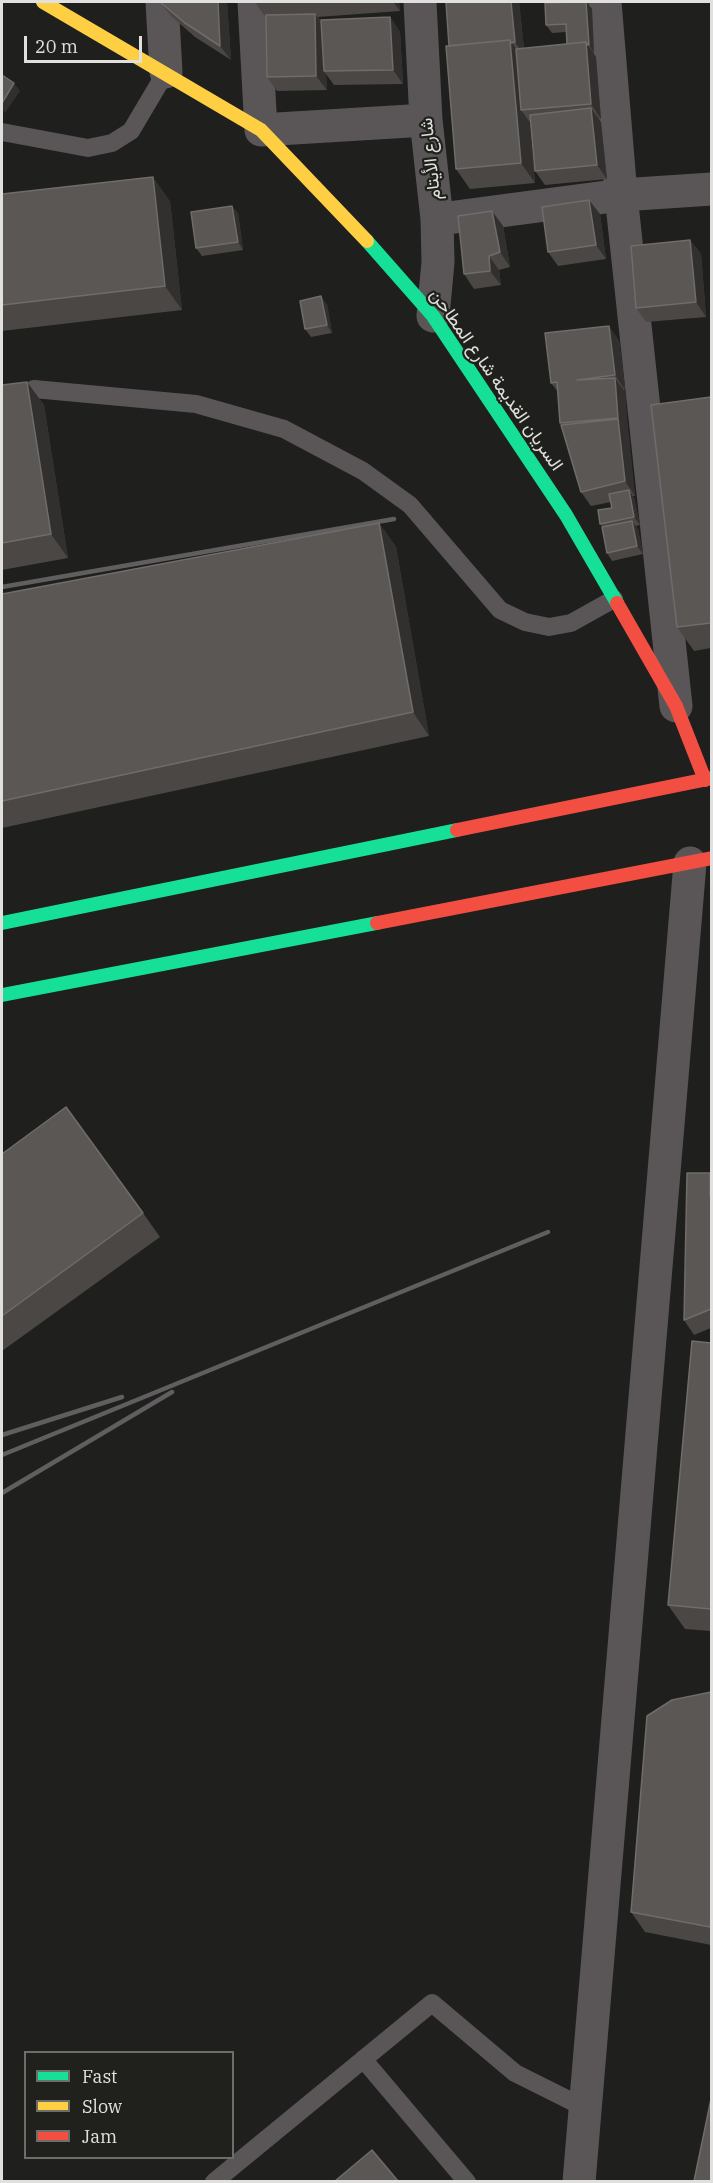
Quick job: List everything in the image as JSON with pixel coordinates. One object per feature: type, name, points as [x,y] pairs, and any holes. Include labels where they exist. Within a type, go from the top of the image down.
[{"type":"main road","name":"السريان القديمة شارع المطاحن","points":[[43,2],[166,72],[261,130],[377,251],[433,316],[566,515],[676,706],[708,779]]},
{"type":"main road","points":[[2,923],[708,779]]},
{"type":"main road","points":[[2,995],[701,860]]},
{"type":"street","points":[[162,2],[166,72]]},
{"type":"street","points":[[254,2],[261,130],[426,120]]},
{"type":"street","name":"شارع الأيتام","points":[[420,2],[426,120],[437,219],[438,262],[433,316]]},
{"type":"street","points":[[606,2],[621,195],[676,706]]},
{"type":"street","points":[[437,219],[621,195],[711,189]]},
{"type":"street","points":[[645,410],[678,404]]},
{"type":"street","points":[[579,2181],[701,860]]},
{"type":"lane","points":[[2,132],[88,148],[112,143],[131,131],[166,72]]},
{"type":"lane","points":[[34,389],[196,404],[284,429],[363,471],[410,505],[500,610],[525,622],[549,627],[570,623],[614,599]]},
{"type":"lane","points":[[214,2181],[432,2003],[515,2073],[585,2108]]},
{"type":"lane","points":[[363,2059],[466,2181]]},
{"type":"building","points":[[160,2],[218,2],[220,46],[185,23]]},
{"type":"building","points":[[446,2],[511,2],[515,42],[511,43],[510,40],[449,46]]},
{"type":"building","points":[[586,2],[589,45],[586,42],[567,44],[566,24],[546,25],[545,3]]},
{"type":"building","points":[[315,14],[316,76],[267,77],[266,15]]},
{"type":"building","points":[[390,17],[393,70],[324,71],[321,20]]},
{"type":"building","points":[[510,40],[521,163],[456,169],[446,46]]},
{"type":"building","points":[[586,42],[591,104],[521,110],[516,49]]},
{"type":"building","points":[[2,75],[14,83],[2,103]]},
{"type":"building","points":[[591,108],[597,165],[535,171],[530,115]]},
{"type":"building","points":[[153,177],[165,286],[2,305],[2,194]]},
{"type":"building","points":[[589,200],[596,245],[548,252],[542,207]]},
{"type":"building","points":[[232,206],[238,242],[196,248],[191,212]]},
{"type":"building","points":[[492,211],[500,252],[489,256],[490,271],[464,274],[458,216]]},
{"type":"building","points":[[690,240],[696,302],[636,308],[631,246]]},
{"type":"building","points":[[321,296],[327,325],[305,329],[300,301]]},
{"type":"building","points":[[609,326],[615,375],[577,380],[615,378],[618,418],[560,423],[557,382],[551,383],[545,333]]},
{"type":"building","points":[[27,382],[51,534],[2,543],[2,385]]},
{"type":"building","points":[[711,397],[711,623],[677,627],[651,405]]},
{"type":"building","points":[[618,419],[625,481],[581,492],[561,425]]},
{"type":"building","points":[[629,490],[634,517],[600,524],[598,510],[612,508],[609,494]]},
{"type":"building","points":[[632,521],[637,546],[607,553],[602,527]]},
{"type":"building","points":[[379,523],[413,712],[2,801],[2,594]]},
{"type":"building","points":[[66,1107],[143,1213],[2,1316],[2,1154]]},
{"type":"building","points":[[687,1173],[710,1173],[711,1309],[684,1320]]},
{"type":"building","points":[[692,1341],[711,1343],[711,1609],[668,1605]]},
{"type":"building","points":[[711,1692],[710,1927],[631,1912],[647,1716],[672,1700]]},
{"type":"building","points":[[711,2099],[711,2181],[694,2181]]},
{"type":"building","points":[[372,2150],[398,2181],[335,2181]]},
{"type":"railway","points":[[2,587],[394,519]]},
{"type":"railway","points":[[2,1455],[548,1232]]},
{"type":"railway","points":[[2,1493],[172,1392]]},
{"type":"railway","points":[[2,1435],[122,1397]]},
{"type":"traffic: fast","points":[[367,241],[433,316],[566,515],[617,603]]},
{"type":"traffic: fast","points":[[2,923],[457,830]]},
{"type":"traffic: fast","points":[[2,995],[377,923]]},
{"type":"traffic: slow","points":[[43,2],[261,130],[367,241]]},
{"type":"traffic: jam","points":[[617,603],[676,706],[705,780]]},
{"type":"traffic: jam","points":[[457,830],[712,778]]},
{"type":"traffic: jam","points":[[377,923],[712,858]]}]
